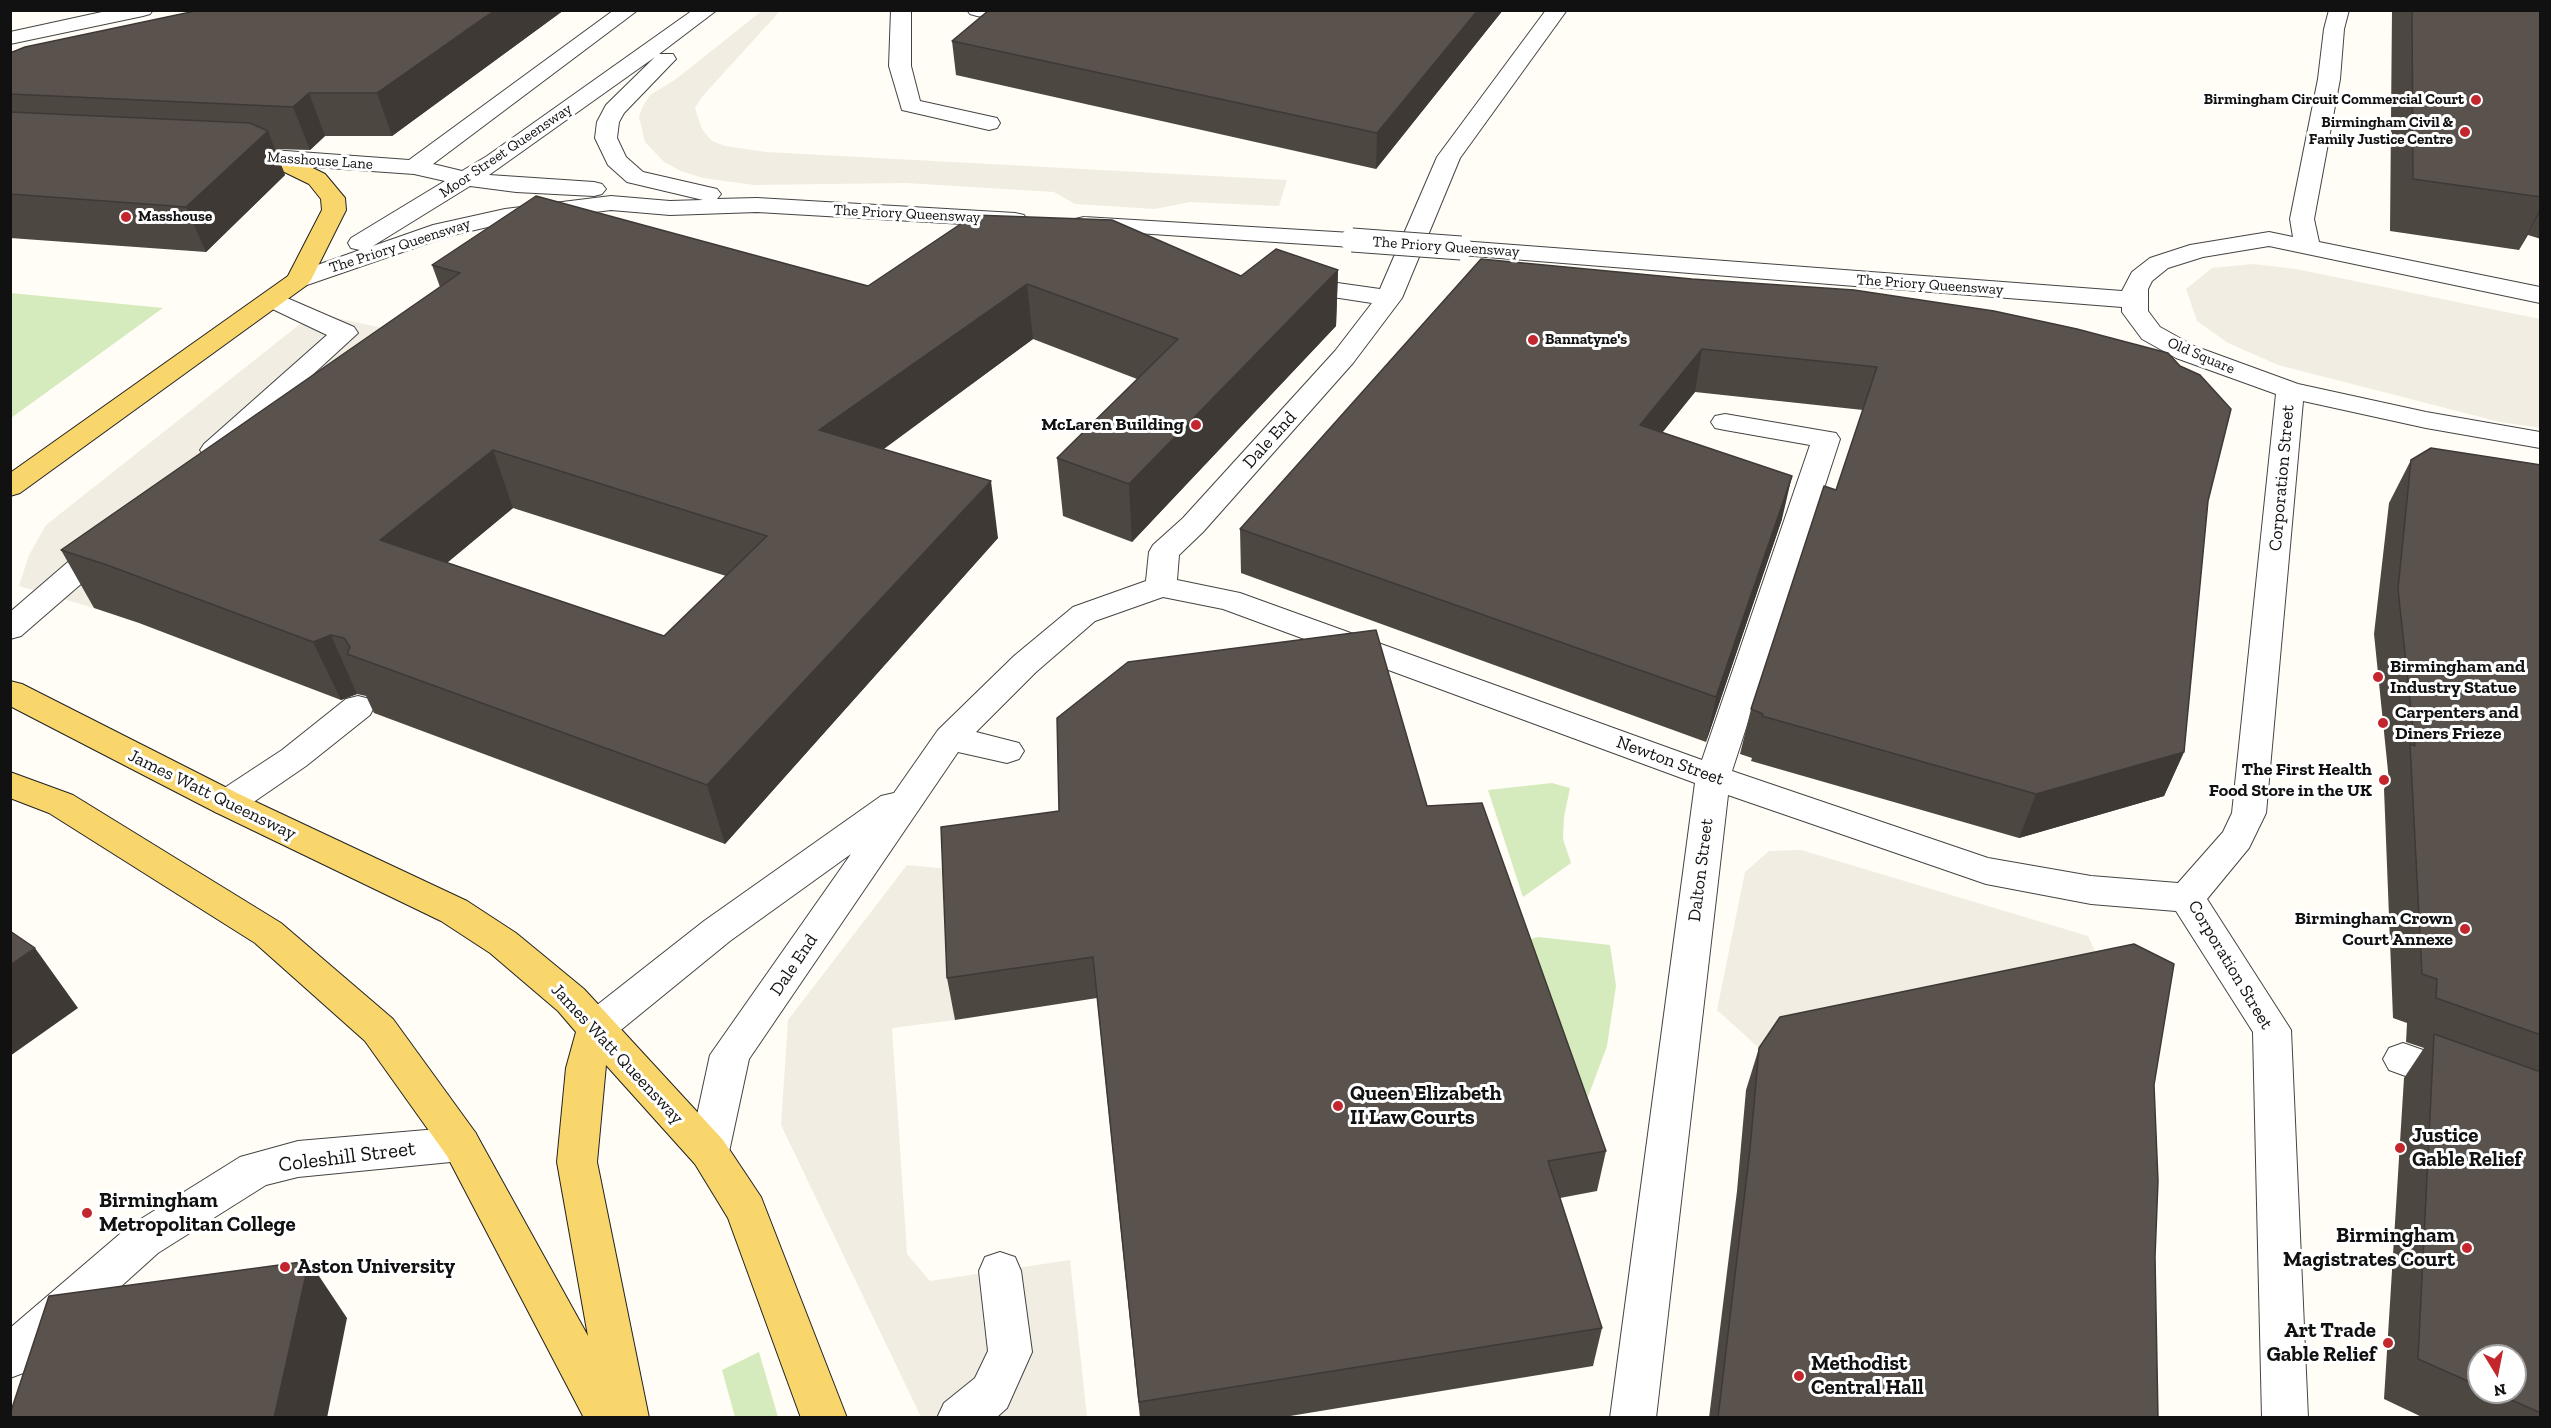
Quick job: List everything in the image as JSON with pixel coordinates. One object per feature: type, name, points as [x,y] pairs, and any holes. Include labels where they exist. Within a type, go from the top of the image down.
[{"type":"main road","name":"Masshouse Lane","points":[[213,154],[272,157]]},
{"type":"main road","name":"Moor Street Queensway","points":[[10,487],[298,280],[334,210],[333,198],[317,179],[272,157]]},
{"type":"main road","name":"James Watt Queensway","points":[[10,692],[226,802],[454,911],[503,943],[571,1000],[709,1152],[746,1210],[824,1418]]},
{"type":"main road","points":[[10,784],[61,804],[268,933],[379,1030],[461,1144],[609,1418]]},
{"type":"main road","points":[[597,1028],[586,1068],[577,1162],[626,1418]]},
{"type":"street","points":[[10,38],[143,10]]},
{"type":"street","points":[[414,167],[628,10]]},
{"type":"street","name":"Moor Street Queensway","points":[[298,280],[467,179],[707,10]]},
{"type":"street","name":"The Priory Queensway","points":[[712,10],[614,111],[608,122],[606,138],[616,160],[635,177],[757,205]]},
{"type":"street","points":[[901,10],[900,66],[910,105],[989,123]]},
{"type":"street","points":[[977,10],[1023,18]]},
{"type":"street","name":"Dale End","points":[[709,1152],[730,1054],[950,738],[1025,664],[1084,614],[1161,588],[1164,552],[1193,525],[1344,357],[1389,298],[1449,157],[1557,10]]},
{"type":"street","points":[[2307,245],[2302,219],[2329,79],[2334,29],[2339,10]]},
{"type":"street","name":"Masshouse Lane","points":[[272,157],[414,167]]},
{"type":"street","name":"The Priory Queensway","points":[[414,167],[467,179],[580,190],[665,184]]},
{"type":"street","name":"The Priory Queensway","points":[[580,190],[611,203]]},
{"type":"street","name":"The Priory Queensway","points":[[298,280],[442,230],[505,216],[611,203],[670,208],[757,205],[1352,240],[2134,300]]},
{"type":"street","points":[[2282,240],[2302,219]]},
{"type":"street","points":[[2134,300],[2135,289],[2141,277],[2158,263],[2199,250],[2269,239],[2541,295]]},
{"type":"street","points":[[1302,286],[1389,298]]},
{"type":"street","points":[[199,464],[345,333],[273,300]]},
{"type":"street","name":"Old Square","points":[[2134,300],[2135,312],[2151,333],[2185,352],[2290,390],[2426,420],[2541,440]]},
{"type":"street","name":"Corporation Street","points":[[2285,1418],[2272,1030],[2187,898],[2237,839],[2249,813],[2290,390]]},
{"type":"street","name":"Dalton Street","points":[[1633,1418],[1713,777],[1826,439],[1725,422]]},
{"type":"street","points":[[10,629],[129,526]]},
{"type":"street","name":"Newton Street","points":[[1161,588],[1229,600],[1713,777],[1986,871],[2091,890],[2187,898]]},
{"type":"street","points":[[226,802],[294,759],[358,707]]},
{"type":"street","points":[[950,738],[1007,751]]},
{"type":"street","name":"Dale End","points":[[597,1028],[717,931],[912,792]]},
{"type":"street","points":[[2403,1059],[2541,1108]]},
{"type":"street","name":"Coleshill Street","points":[[10,1357],[143,1240],[255,1170],[298,1159],[461,1144]]},
{"type":"street","points":[[960,1418],[991,1394],[1010,1352],[1000,1271]]},
{"type":"green space","points":[[11,293],[163,308],[11,418]]},
{"type":"green space","points":[[1552,783],[1570,788],[1564,817],[1563,839],[1571,863],[1523,897],[1488,790]]},
{"type":"green space","points":[[1538,937],[1610,945],[1616,986],[1607,1046],[1576,1129],[1511,944]]},
{"type":"green space","points":[[759,1352],[778,1417],[735,1417],[722,1370]]},
{"type":"shaded area","points":[[763,10],[780,11],[701,98],[695,108],[702,129],[712,141],[725,146],[766,152],[1287,180],[1279,206],[1190,202],[1155,209],[1075,204],[1054,192],[906,183],[754,185],[703,178],[681,171],[664,162],[645,142],[639,117],[650,95],[676,79]]},
{"type":"shaded area","points":[[2253,264],[2296,269],[2540,319],[2540,428],[2500,422],[2278,365],[2228,343],[2197,321],[2186,289],[2212,268]]},
{"type":"shaded area","points":[[314,313],[442,341],[94,608],[19,586],[29,555],[46,525]]},
{"type":"shaded area","points":[[1801,850],[2088,936],[2110,984],[1768,1056],[1717,1010],[1745,872],[1769,851]]},
{"type":"shaded area","points":[[907,865],[949,869],[955,1020],[892,1028],[907,1254],[930,1281],[1070,1260],[1087,1417],[921,1417],[781,1125],[788,1020]]},
{"type":"building","points":[[200,10],[495,10],[377,93],[309,93],[293,107],[10,94],[10,53],[25,47]]},
{"type":"building","points":[[989,10],[1478,10],[1377,133],[952,41]]},
{"type":"building","name":"Birmingham Civil & Family Justice Centre","points":[[2412,10],[2541,10],[2541,197],[2413,179]]},
{"type":"building","points":[[10,112],[250,123],[268,131],[186,207],[10,194]]},
{"type":"building","points":[[536,196],[868,286],[974,215],[1112,220],[1241,276],[1276,249],[1338,270],[1129,484],[1057,458],[1178,339],[1027,284],[819,430],[991,481],[707,785],[347,654],[350,647],[344,638],[331,635],[313,642],[61,550],[460,273],[432,265]],"holes":[[[493,450],[767,536],[664,636],[380,540]]]},
{"type":"building","points":[[1481,259],[1692,279],[1854,290],[1994,311],[2077,329],[2168,353],[2180,366],[2200,375],[2231,409],[2208,501],[2184,752],[2036,794],[1762,716],[1763,714],[1751,709],[1824,486],[1836,490],[1877,367],[1702,349],[1640,425],[1792,476],[1716,697],[1240,529]]},
{"type":"building","points":[[2431,448],[2541,465],[2541,1035],[2436,998],[2437,979],[2422,974],[2410,744],[2415,746],[2398,589],[2411,460]]},
{"type":"building","name":"Queen Elizabeth II Law Courts","points":[[1376,630],[1427,806],[1482,803],[1606,1151],[1548,1161],[1602,1328],[1139,1402],[1093,957],[947,978],[941,827],[1059,811],[1057,718],[1128,662]]},
{"type":"building","points":[[10,931],[35,948],[10,965]]},
{"type":"building","points":[[2134,944],[2174,964],[2154,1085],[2158,1181],[2155,1257],[2158,1418],[1718,1418],[1750,1149],[1759,1048],[1780,1017]]},
{"type":"building","name":"Birmingham Magistrates Court","points":[[2434,1034],[2541,1072],[2541,1413],[2520,1404],[2527,1404],[2527,1344],[2467,1344],[2467,1381],[2418,1359]]},
{"type":"building","points":[[309,1261],[274,1418],[10,1418],[49,1296]]},
{"type":"place","name":"Birmingham Circuit Commercial Court","points":[[2476,100]]},
{"type":"place","name":"Birmingham Civil & Family Justice Centre","points":[[2465,132]]},
{"type":"place","name":"Masshouse","points":[[126,217]]},
{"type":"place","name":"Bannatyne's","points":[[1533,340]]},
{"type":"place","name":"McLaren Building","points":[[1196,425]]},
{"type":"place","name":"Birmingham and Industry Statue","points":[[2378,677]]},
{"type":"place","name":"Carpenters and Diners Frieze","points":[[2383,723]]},
{"type":"place","name":"The First Health Food Store in the UK","points":[[2384,780]]},
{"type":"place","name":"Birmingham Crown Court Annexe","points":[[2465,929]]},
{"type":"place","name":"Queen Elizabeth II Law Courts","points":[[1338,1106]]},
{"type":"place","name":"Justice Gable Relief","points":[[2400,1148]]},
{"type":"place","name":"Birmingham Metropolitan College","points":[[87,1213]]},
{"type":"place","name":"Birmingham Magistrates Court","points":[[2467,1248]]},
{"type":"place","name":"Aston University","points":[[285,1267]]},
{"type":"place","name":"Art Trade Gable Relief","points":[[2388,1343]]},
{"type":"place","name":"Methodist Central Hall","points":[[1799,1376]]}]
